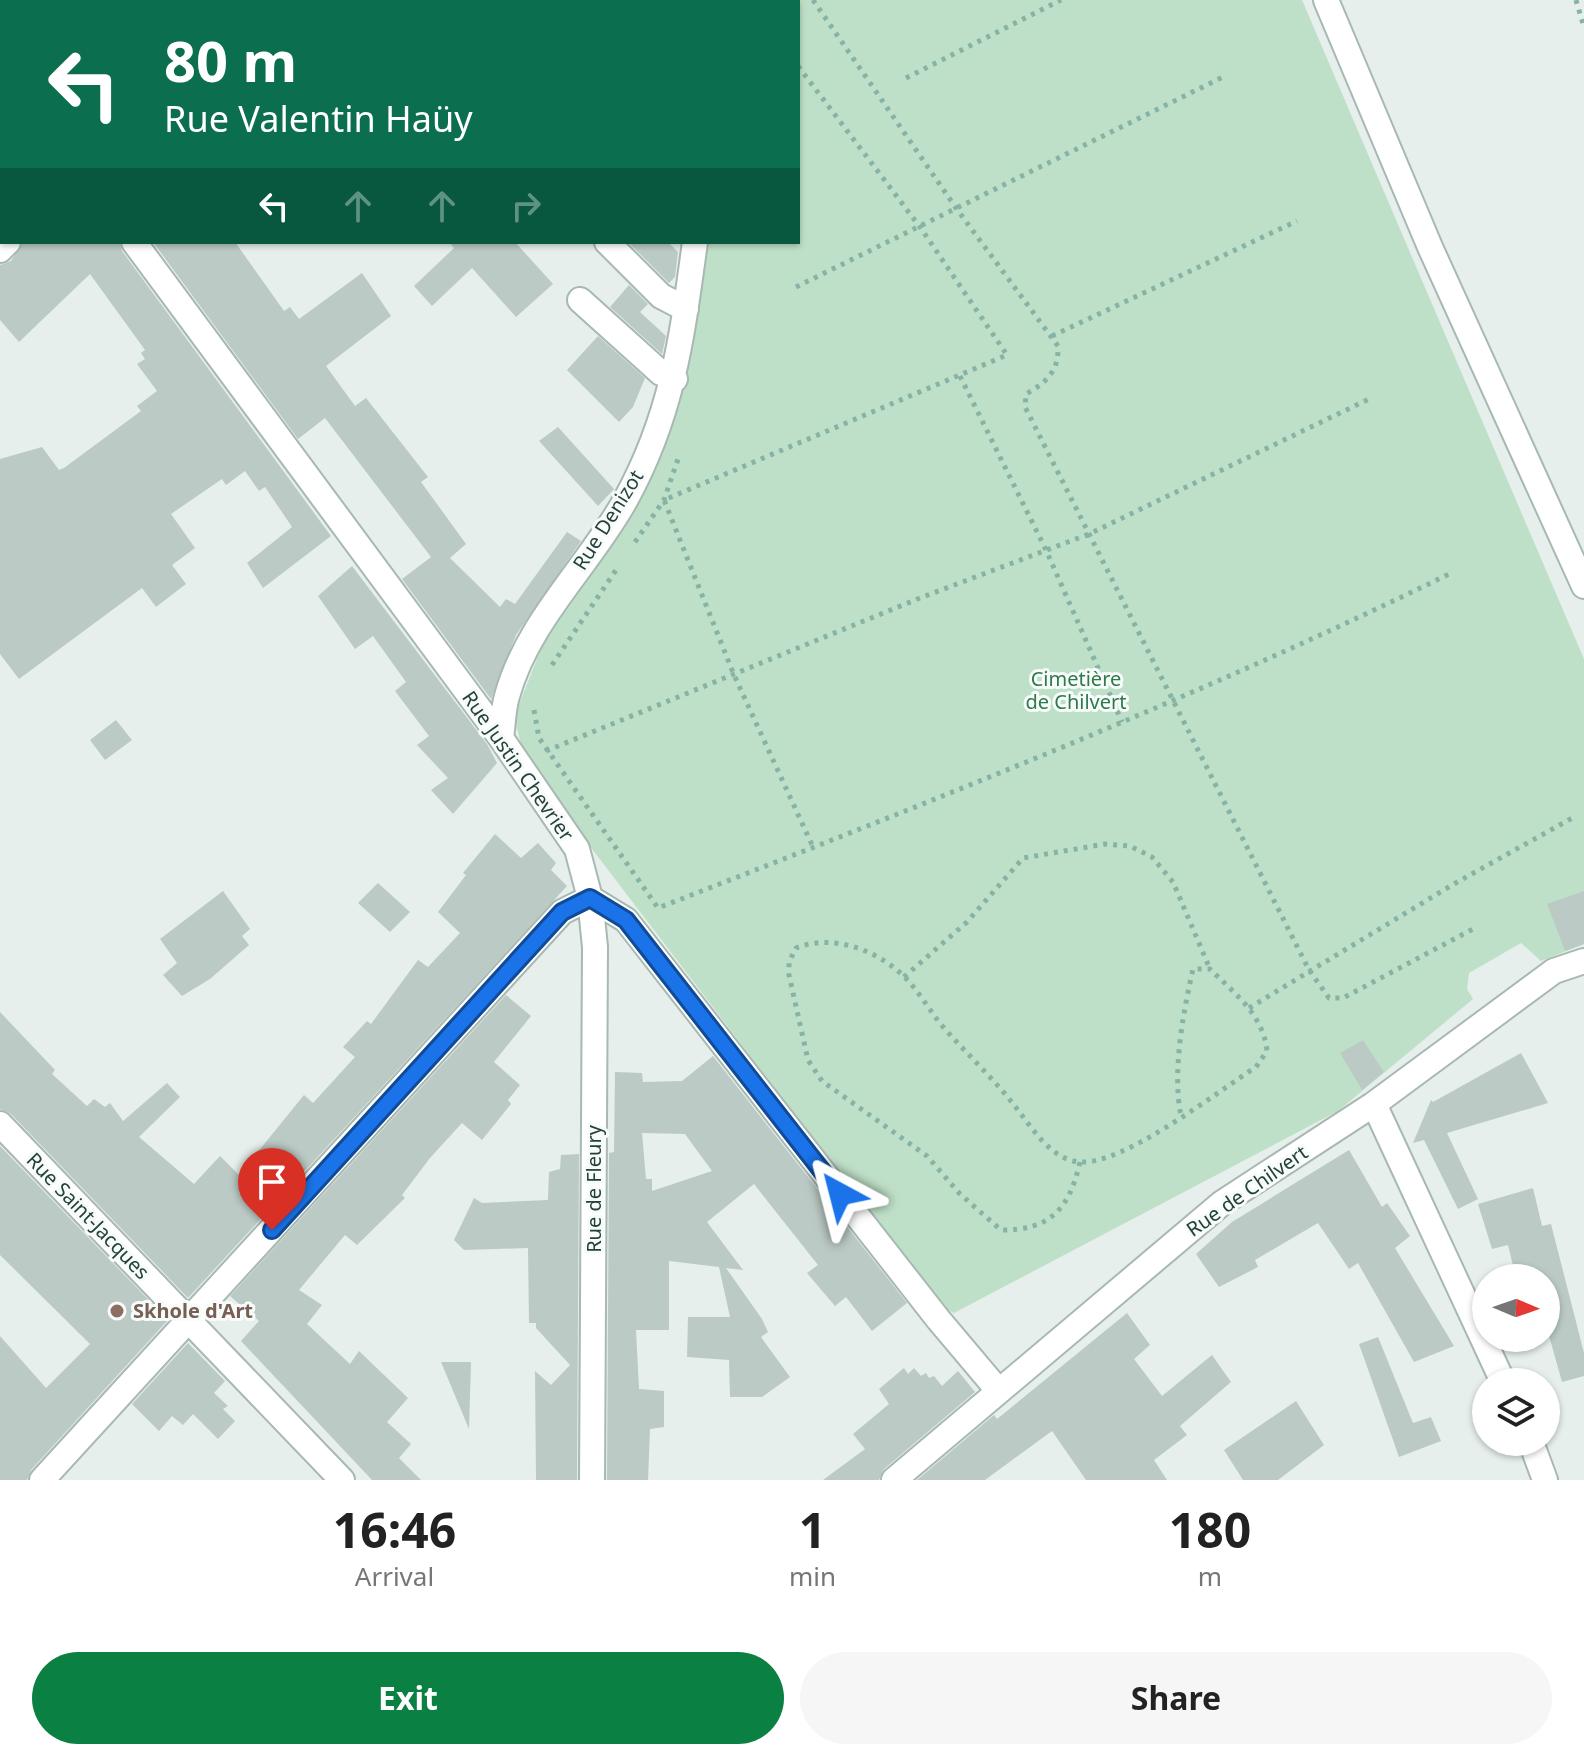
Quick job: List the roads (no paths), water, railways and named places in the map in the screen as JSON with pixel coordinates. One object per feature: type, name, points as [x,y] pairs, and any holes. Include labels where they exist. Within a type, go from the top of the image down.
[{"type":"street","points":[[1326,0],[1430,247],[1584,586]]},
{"type":"street","name":"Rue Justin Chevrier","points":[[135,244],[522,768],[577,849],[590,898]]},
{"type":"street","points":[[609,244],[661,296],[686,309]]},
{"type":"street","name":"Rue Denizot","points":[[501,738],[506,697],[534,630],[625,501],[655,440],[675,379],[695,244]]},
{"type":"street","points":[[580,300],[661,373],[675,379]]},
{"type":"street","points":[[42,1480],[562,912],[590,898],[626,920],[938,1319],[997,1389]]},
{"type":"street","name":"Rue de Fleury","points":[[590,898],[595,947],[592,1480]]},
{"type":"street","name":"Rue de Chilvert","points":[[894,1480],[997,1389],[1222,1203],[1374,1104],[1554,971],[1584,961]]},
{"type":"street","points":[[1374,1104],[1497,1368]]},
{"type":"street","name":"Rue Saint-Jacques","points":[[0,1124],[189,1320],[332,1477]]},
{"type":"street","points":[[1536,1456],[1545,1480]]},
{"type":"place","name":"Skhole d'Art","points":[[117,1311]]},
{"type":"park label","name":"Cimetière de Chilvert","points":[[1076,690]]}]
